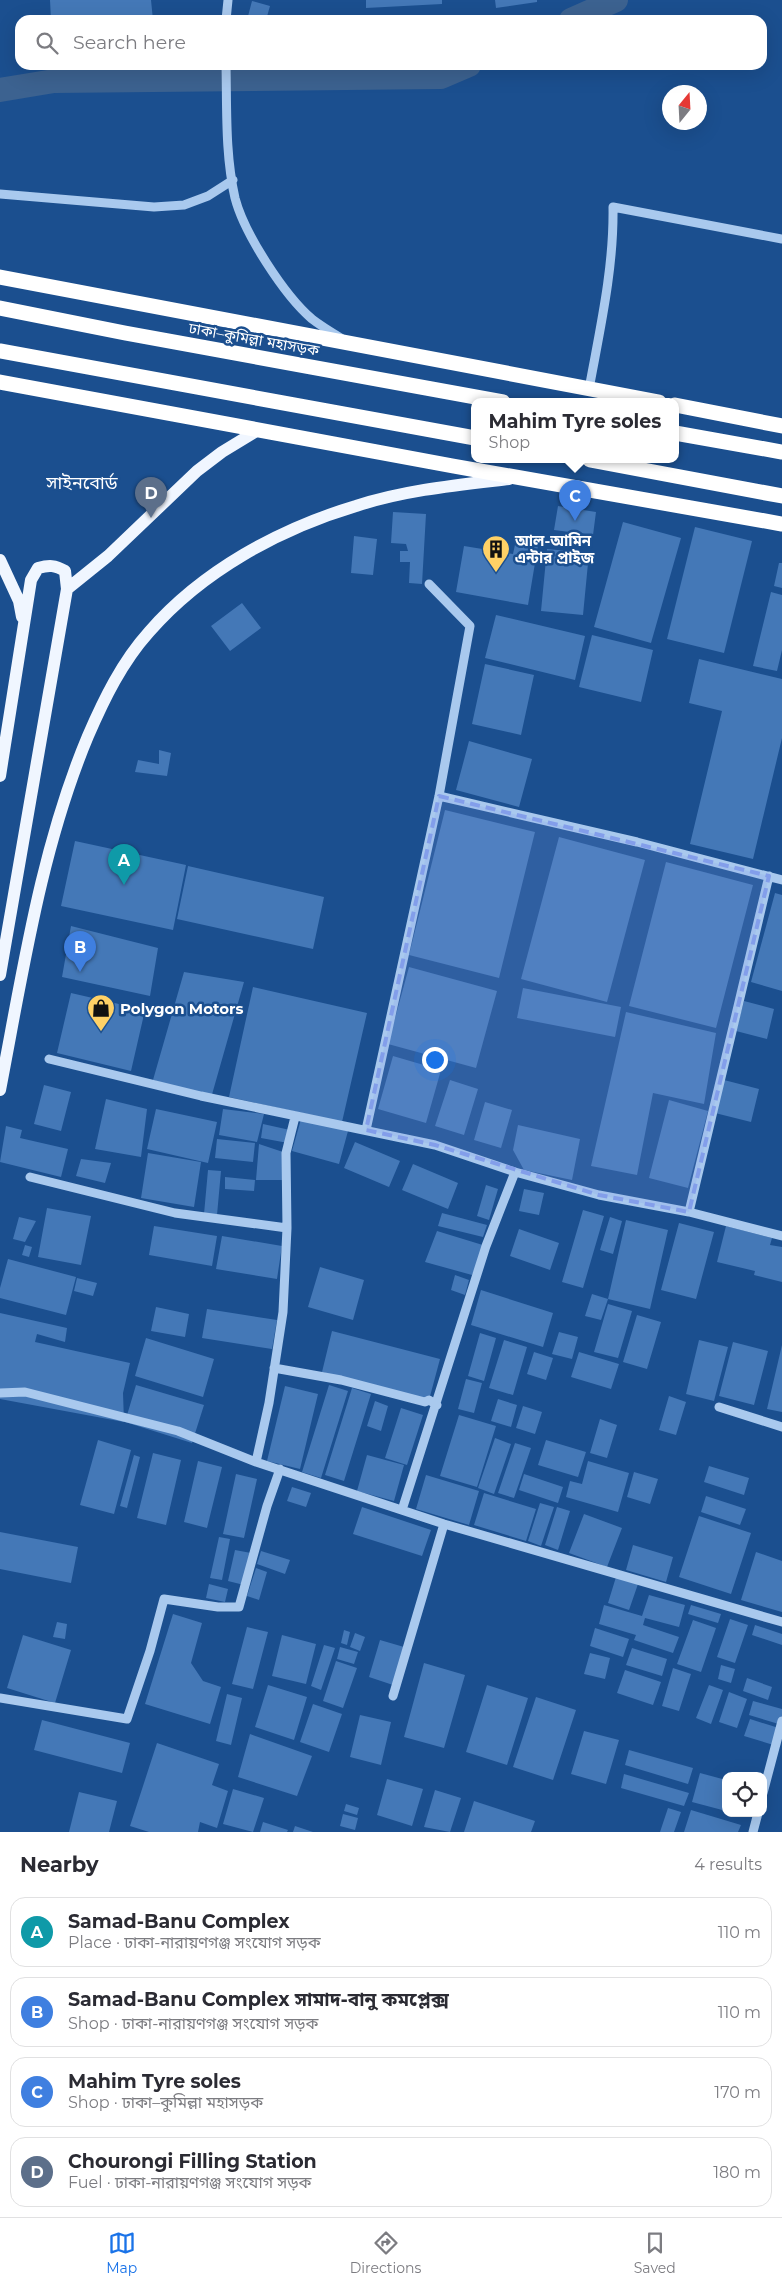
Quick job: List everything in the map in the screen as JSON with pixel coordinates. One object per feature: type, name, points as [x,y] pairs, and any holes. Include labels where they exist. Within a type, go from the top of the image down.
[{"type":"highway","points":[[0,277],[637,398]]},
{"type":"highway","name":"ঢাকা–কুমিল্লা মহাসড়ক","points":[[0,308],[125,333],[481,398]]},
{"type":"highway","points":[[0,351],[471,437]]},
{"type":"highway","points":[[0,382],[782,524]]},
{"type":"highway","points":[[679,406],[782,426]]},
{"type":"highway","points":[[679,433],[782,452]]},
{"type":"highway","points":[[606,463],[782,496]]},
{"type":"main road","points":[[67,589],[108,556],[197,471],[222,452],[258,430]]},
{"type":"main road","points":[[0,1090],[32,922],[66,793],[101,705],[120,670],[148,632],[180,601],[205,581],[239,558],[284,533],[356,506],[410,493],[522,478]]},
{"type":"main road","points":[[0,560],[19,601],[24,627]]},
{"type":"main road","points":[[0,776],[31,580],[38,568],[49,565],[65,571],[67,589],[0,975]]},
{"type":"street","points":[[226,15],[228,0]]},
{"type":"street","points":[[226,70],[227,141],[236,199],[253,240],[284,287],[312,319],[350,343]]},
{"type":"street","points":[[0,194],[154,207],[184,205],[208,196],[233,180]]},
{"type":"street","points":[[589,389],[602,320],[613,230],[613,207],[782,239]]},
{"type":"street","points":[[366,1130],[439,796],[470,626],[429,584]]},
{"type":"street","points":[[439,796],[637,842],[782,880]]},
{"type":"street","points":[[689,1212],[768,876]]},
{"type":"street","points":[[49,1060],[295,1117],[435,1145],[516,1172],[599,1195],[689,1212],[782,1236]]},
{"type":"street","points":[[256,1462],[283,1312],[287,1228],[286,1153],[295,1117]]},
{"type":"street","points":[[402,1510],[486,1246],[516,1172]]},
{"type":"street","points":[[30,1177],[175,1213],[287,1228]]},
{"type":"street","points":[[274,1368],[340,1380],[425,1402],[430,1400],[437,1404]]},
{"type":"street","points":[[0,1393],[25,1392],[178,1431],[256,1462],[444,1524],[782,1622]]},
{"type":"street","points":[[720,1407],[782,1427]]},
{"type":"street","points":[[0,1698],[127,1719],[150,1651],[164,1599],[218,1607],[239,1607],[267,1506],[280,1469]]},
{"type":"street","points":[[394,1696],[444,1524]]},
{"type":"street","points":[[767,1778],[782,1721]]},
{"type":"street","points":[[753,1832],[757,1817]]},
{"type":"highlighted area","points":[[439,796],[769,876],[689,1212],[599,1195],[435,1145],[366,1130]]},
{"type":"building","points":[[50,0],[151,0],[152,15],[51,15]]},
{"type":"building","points":[[366,0],[442,0],[442,4],[366,8]]},
{"type":"building","points":[[495,0],[537,0],[537,2],[496,8]]},
{"type":"building","points":[[252,1],[270,6],[267,15],[248,15]]},
{"type":"building","points":[[558,506],[596,512],[593,535],[554,530]]},
{"type":"building","points":[[393,512],[426,514],[422,584],[409,583],[410,562],[400,562],[400,551],[408,551],[406,544],[391,543]]},
{"type":"building","points":[[623,522],[681,538],[651,643],[594,627]]},
{"type":"building","points":[[695,527],[752,541],[724,653],[667,639]]},
{"type":"building","points":[[354,536],[377,539],[373,575],[351,573]]},
{"type":"building","name":"আল-আমিন এন্টার প্রাইজ","points":[[516,540],[538,545],[528,605],[456,592],[464,546],[513,554]]},
{"type":"building","points":[[547,549],[589,553],[583,615],[541,611]]},
{"type":"building","points":[[779,563],[782,563],[782,588],[774,586]]},
{"type":"building","points":[[771,592],[782,595],[782,650],[777,671],[753,666]]},
{"type":"building","points":[[242,603],[261,628],[230,651],[211,626]]},
{"type":"building","points":[[496,615],[585,636],[575,680],[485,658]]},
{"type":"building","points":[[592,635],[653,650],[641,702],[579,687]]},
{"type":"building","points":[[699,659],[782,679],[782,738],[753,859],[690,844],[722,711],[689,703]]},
{"type":"building","points":[[485,664],[534,675],[521,735],[472,724]]},
{"type":"building","points":[[469,741],[532,759],[519,807],[456,790]]},
{"type":"building","points":[[159,750],[171,753],[167,776],[135,772],[138,760],[159,764]]},
{"type":"building","points":[[445,810],[535,832],[499,978],[409,955]]},
{"type":"building","points":[[559,837],[645,860],[607,1002],[521,979]]},
{"type":"building","points":[[75,841],[186,865],[173,930],[61,906]]},
{"type":"building","points":[[666,862],[753,885],[716,1028],[629,1006]]},
{"type":"building","points":[[188,866],[324,897],[313,949],[177,919]]},
{"type":"building","points":[[775,893],[782,895],[782,991],[751,982]]},
{"type":"building","points":[[71,926],[158,948],[150,996],[62,977]]},
{"type":"building","points":[[409,967],[497,991],[476,1068],[388,1044]]},
{"type":"building","points":[[184,972],[244,982],[211,1098],[153,1080]]},
{"type":"building","points":[[253,987],[367,1013],[342,1122],[229,1097]]},
{"type":"building","points":[[523,988],[621,1007],[615,1037],[517,1018]]},
{"type":"building","name":"Polygon Motors","points":[[71,993],[145,1010],[131,1071],[57,1053]]},
{"type":"building","points":[[744,1001],[774,1009],[767,1039],[736,1031]]},
{"type":"building","points":[[626,1012],[716,1033],[704,1104],[653,1093],[637,1175],[591,1166]]},
{"type":"building","points":[[393,1056],[441,1070],[426,1123],[378,1109]]},
{"type":"building","points":[[450,1080],[478,1089],[464,1135],[435,1126]]},
{"type":"building","points":[[724,1080],[759,1089],[751,1122],[715,1113]]},
{"type":"building","points":[[44,1085],[71,1092],[61,1131],[34,1124]]},
{"type":"building","points":[[106,1099],[147,1109],[141,1157],[95,1149]]},
{"type":"building","points":[[669,1100],[708,1111],[688,1188],[649,1178]]},
{"type":"building","points":[[485,1102],[512,1110],[501,1148],[474,1140]]},
{"type":"building","points":[[156,1109],[217,1122],[208,1163],[147,1149]]},
{"type":"building","points":[[223,1109],[264,1114],[257,1142],[219,1135]]},
{"type":"building","points":[[301,1119],[348,1131],[339,1164],[292,1151]]},
{"type":"building","points":[[263,1124],[290,1130],[288,1143],[261,1138]]},
{"type":"building","points":[[518,1125],[580,1139],[572,1180],[524,1170],[513,1150]]},
{"type":"building","points":[[6,1126],[22,1130],[20,1138],[68,1149],[61,1177],[0,1162]]},
{"type":"building","points":[[217,1139],[255,1143],[253,1162],[215,1158]]},
{"type":"building","points":[[355,1142],[400,1161],[389,1187],[344,1168]]},
{"type":"building","points":[[259,1144],[286,1153],[284,1180],[256,1180]]},
{"type":"building","points":[[148,1153],[201,1162],[194,1207],[141,1198]]},
{"type":"building","points":[[81,1159],[111,1163],[105,1183],[76,1176]]},
{"type":"building","points":[[413,1164],[458,1183],[448,1209],[402,1190]]},
{"type":"building","points":[[208,1170],[221,1171],[217,1215],[204,1214]]},
{"type":"building","points":[[225,1177],[255,1180],[254,1191],[225,1189]]},
{"type":"building","points":[[486,1185],[498,1189],[489,1220],[477,1216]]},
{"type":"building","points":[[524,1189],[544,1193],[539,1215],[519,1211]]},
{"type":"building","points":[[47,1208],[91,1216],[81,1265],[38,1257]]},
{"type":"building","points":[[583,1210],[604,1216],[583,1288],[562,1282]]},
{"type":"building","points":[[442,1213],[487,1225],[483,1237],[438,1226]]},
{"type":"building","points":[[19,1217],[36,1221],[25,1242],[13,1239]]},
{"type":"building","points":[[610,1217],[622,1221],[613,1254],[600,1250]]},
{"type":"building","points":[[626,1220],[668,1230],[650,1309],[608,1299]]},
{"type":"building","points":[[679,1223],[714,1232],[696,1299],[661,1290]]},
{"type":"building","points":[[154,1226],[217,1236],[212,1266],[149,1255]]},
{"type":"building","points":[[726,1226],[772,1238],[770,1245],[782,1247],[782,1282],[754,1275],[755,1271],[717,1262]]},
{"type":"building","points":[[519,1229],[559,1243],[550,1270],[510,1256]]},
{"type":"building","points":[[437,1231],[486,1246],[472,1275],[425,1262]]},
{"type":"building","points":[[222,1236],[282,1246],[277,1279],[216,1269]]},
{"type":"building","points":[[25,1245],[32,1247],[29,1257],[22,1255]]},
{"type":"building","points":[[8,1259],[76,1277],[66,1315],[0,1298],[0,1288]]},
{"type":"building","points":[[320,1267],[364,1280],[353,1320],[308,1307]]},
{"type":"building","points":[[455,1275],[469,1280],[465,1295],[451,1290]]},
{"type":"building","points":[[77,1278],[97,1283],[93,1296],[74,1291]]},
{"type":"building","points":[[481,1290],[553,1313],[543,1347],[471,1325]]},
{"type":"building","points":[[592,1294],[608,1299],[601,1320],[585,1316]]},
{"type":"building","points":[[608,1304],[632,1311],[618,1358],[594,1352]]},
{"type":"building","points":[[156,1307],[189,1314],[185,1337],[151,1331]]},
{"type":"building","points":[[207,1309],[277,1320],[272,1349],[202,1338]]},
{"type":"building","points":[[0,1313],[67,1328],[65,1342],[37,1334],[35,1342],[130,1363],[123,1393],[124,1422],[0,1399]]},
{"type":"building","points":[[637,1315],[661,1322],[647,1369],[623,1362]]},
{"type":"building","points":[[332,1331],[440,1359],[429,1400],[322,1372]]},
{"type":"building","points":[[559,1332],[578,1337],[572,1359],[552,1354]]},
{"type":"building","points":[[480,1333],[496,1338],[484,1381],[468,1376]]},
{"type":"building","points":[[146,1338],[214,1359],[203,1397],[135,1376]]},
{"type":"building","points":[[504,1340],[527,1347],[513,1395],[489,1388]]},
{"type":"building","points":[[699,1340],[728,1347],[714,1401],[686,1394]]},
{"type":"building","points":[[733,1342],[768,1351],[754,1405],[719,1396]]},
{"type":"building","points":[[782,1345],[782,1412],[767,1409]]},
{"type":"building","points":[[534,1352],[553,1358],[546,1380],[527,1374]]},
{"type":"building","points":[[579,1352],[619,1364],[611,1389],[571,1377]]},
{"type":"building","points":[[466,1379],[482,1383],[474,1413],[458,1409]]},
{"type":"building","points":[[136,1385],[204,1405],[192,1443],[125,1422]]},
{"type":"building","points":[[329,1385],[348,1391],[321,1478],[302,1472]]},
{"type":"building","points":[[285,1386],[318,1394],[300,1469],[267,1461]]},
{"type":"building","points":[[352,1388],[371,1394],[344,1481],[325,1475]]},
{"type":"building","points":[[669,1396],[686,1402],[676,1435],[659,1430]]},
{"type":"building","points":[[498,1399],[517,1405],[511,1427],[491,1421]]},
{"type":"building","points":[[375,1401],[388,1406],[381,1431],[367,1426]]},
{"type":"building","points":[[523,1406],[542,1412],[535,1434],[516,1428]]},
{"type":"building","points":[[401,1408],[423,1415],[407,1465],[385,1458]]},
{"type":"building","points":[[459,1415],[496,1426],[477,1487],[440,1476]]},
{"type":"building","points":[[600,1419],[617,1425],[607,1458],[590,1453]]},
{"type":"building","points":[[495,1438],[511,1444],[494,1494],[478,1488]]},
{"type":"building","points":[[98,1440],[131,1450],[114,1514],[80,1505]]},
{"type":"building","points":[[546,1440],[586,1452],[578,1477],[538,1465]]},
{"type":"building","points":[[515,1443],[531,1448],[514,1498],[498,1493]]},
{"type":"building","points":[[153,1453],[181,1460],[166,1525],[137,1518]]},
{"type":"building","points":[[134,1455],[140,1457],[127,1508],[120,1506]]},
{"type":"building","points":[[367,1455],[404,1465],[394,1501],[357,1491]]},
{"type":"building","points":[[198,1461],[222,1467],[207,1528],[184,1522]]},
{"type":"building","points":[[588,1461],[629,1473],[618,1512],[566,1497],[570,1481],[582,1484]]},
{"type":"building","points":[[709,1466],[749,1478],[744,1495],[704,1482]]},
{"type":"building","points":[[634,1472],[658,1479],[650,1504],[627,1497]]},
{"type":"building","points":[[236,1474],[257,1479],[244,1538],[223,1534]]},
{"type":"building","points":[[524,1474],[563,1487],[558,1503],[519,1490]]},
{"type":"building","points":[[426,1475],[479,1491],[469,1525],[416,1509]]},
{"type":"building","points":[[292,1487],[311,1493],[306,1507],[287,1501]]},
{"type":"building","points":[[484,1493],[536,1509],[526,1541],[474,1525]]},
{"type":"building","points":[[706,1496],[746,1509],[740,1525],[701,1512]]},
{"type":"building","points":[[540,1503],[554,1507],[541,1546],[528,1541]]},
{"type":"building","points":[[362,1507],[431,1530],[422,1556],[353,1534]]},
{"type":"building","points":[[557,1507],[570,1511],[558,1550],[545,1545]]},
{"type":"building","points":[[584,1514],[622,1528],[607,1567],[569,1553]]},
{"type":"building","points":[[699,1516],[751,1533],[731,1594],[679,1577]]},
{"type":"building","points":[[0,1532],[78,1547],[71,1583],[0,1569]]},
{"type":"building","points":[[219,1537],[230,1539],[222,1580],[210,1578]]},
{"type":"building","points":[[633,1545],[673,1557],[666,1582],[626,1570]]},
{"type":"building","points":[[235,1550],[251,1553],[244,1585],[228,1581]]},
{"type":"building","points":[[261,1551],[290,1560],[285,1574],[257,1564]]},
{"type":"building","points":[[756,1552],[782,1561],[782,1612],[741,1600]]},
{"type":"building","points":[[256,1568],[267,1572],[259,1600],[247,1596]]},
{"type":"building","points":[[616,1577],[638,1584],[629,1610],[608,1603]]},
{"type":"building","points":[[209,1584],[228,1589],[225,1602],[206,1598]]},
{"type":"building","points":[[649,1595],[685,1605],[679,1627],[645,1618],[643,1625],[679,1637],[673,1653],[634,1640],[636,1635],[599,1624],[604,1605],[642,1616]]},
{"type":"building","points":[[691,1605],[721,1614],[718,1623],[688,1614]]},
{"type":"building","points":[[173,1614],[202,1623],[191,1663],[203,1681],[221,1687],[210,1724],[145,1704]]},
{"type":"building","points":[[730,1619],[748,1625],[735,1663],[717,1657]]},
{"type":"building","points":[[693,1620],[716,1628],[701,1672],[677,1664]]},
{"type":"building","points":[[57,1622],[67,1624],[65,1639],[53,1637]]},
{"type":"building","points":[[755,1625],[782,1634],[782,1645],[752,1635]]},
{"type":"building","points":[[247,1627],[268,1632],[253,1689],[232,1684]]},
{"type":"building","points":[[595,1628],[629,1639],[623,1657],[590,1646]]},
{"type":"building","points":[[344,1630],[350,1632],[347,1645],[341,1643]]},
{"type":"building","points":[[355,1633],[365,1637],[360,1651],[350,1647]]},
{"type":"building","points":[[23,1635],[71,1650],[55,1703],[7,1688]]},
{"type":"building","points":[[282,1635],[316,1644],[306,1684],[272,1676]]},
{"type":"building","points":[[380,1640],[404,1647],[393,1685],[369,1677]]},
{"type":"building","points":[[324,1645],[335,1648],[321,1690],[311,1686]]},
{"type":"building","points":[[340,1647],[358,1652],[354,1664],[337,1659]]},
{"type":"building","points":[[632,1648],[667,1659],[662,1676],[626,1665]]},
{"type":"building","points":[[590,1653],[610,1658],[605,1679],[584,1674]]},
{"type":"building","points":[[336,1661],[357,1668],[343,1708],[323,1701]]},
{"type":"building","points":[[424,1663],[465,1675],[444,1748],[404,1737]]},
{"type":"building","points":[[721,1665],[735,1669],[731,1683],[718,1679]]},
{"type":"building","points":[[673,1668],[691,1674],[679,1711],[662,1706]]},
{"type":"building","points":[[625,1670],[661,1682],[653,1705],[617,1693]]},
{"type":"building","points":[[747,1678],[772,1687],[768,1700],[743,1691]]},
{"type":"building","points":[[268,1685],[307,1697],[294,1740],[255,1727]]},
{"type":"building","points":[[487,1685],[528,1698],[507,1765],[466,1752]]},
{"type":"building","points":[[709,1685],[723,1690],[711,1724],[696,1718]]},
{"type":"building","points":[[729,1692],[747,1699],[737,1728],[719,1722]]},
{"type":"building","points":[[227,1694],[242,1698],[231,1745],[216,1741]]},
{"type":"building","points":[[536,1697],[576,1710],[553,1780],[513,1767]]},
{"type":"building","points":[[753,1701],[782,1709],[782,1725],[749,1715]]},
{"type":"building","points":[[313,1704],[342,1714],[329,1752],[300,1742]]},
{"type":"building","points":[[360,1715],[391,1722],[381,1765],[350,1757]]},
{"type":"building","points":[[750,1719],[782,1729],[780,1747],[744,1736]]},
{"type":"building","points":[[42,1720],[130,1743],[122,1773],[34,1750]]},
{"type":"building","points":[[584,1731],[619,1740],[606,1784],[571,1774]]},
{"type":"building","points":[[250,1734],[312,1756],[297,1796],[238,1777]]},
{"type":"building","points":[[157,1743],[219,1764],[212,1785],[228,1791],[217,1828],[200,1822],[198,1832],[149,1832],[130,1826]]},
{"type":"building","points":[[629,1750],[693,1768],[688,1784],[625,1765]]},
{"type":"building","points":[[700,1773],[722,1779],[722,1810],[692,1802]]},
{"type":"building","points":[[624,1774],[689,1793],[684,1806],[621,1788]]},
{"type":"building","points":[[387,1779],[423,1789],[412,1826],[377,1815]]},
{"type":"building","points":[[233,1789],[264,1798],[253,1832],[223,1824]]},
{"type":"building","points":[[435,1790],[461,1798],[450,1832],[424,1827]]},
{"type":"building","points":[[79,1792],[117,1801],[109,1832],[69,1832]]},
{"type":"building","points":[[474,1801],[535,1821],[531,1832],[464,1832]]},
{"type":"building","points":[[346,1804],[359,1808],[357,1815],[344,1811]]},
{"type":"building","points":[[668,1808],[681,1812],[674,1832],[660,1832]]},
{"type":"building","points":[[691,1810],[741,1825],[738,1832],[684,1832]]},
{"type":"building","points":[[343,1814],[358,1818],[355,1830],[340,1826]]},
{"type":"building","points":[[263,1822],[288,1830],[287,1832],[260,1832]]},
{"type":"building","points":[[295,1826],[313,1832],[293,1832]]},
{"type":"waterway","points":[[582,15],[616,0]]},
{"type":"waterway","points":[[0,90],[54,81],[441,77],[457,70]]},
{"type":"place","name":"Chourongi Filling Station","points":[[151,518]]},
{"type":"place","name":"Mahim Tyre soles","points":[[575,521]]},
{"type":"place","name":"আল-আমিন এন্টার প্রাইজ","points":[[496,573]]},
{"type":"place","name":"Samad-Banu Complex","points":[[124,885]]},
{"type":"place","name":"Samad-Banu Complex সামাদ-বানু কমপ্লেক্স","points":[[80,972]]},
{"type":"place","name":"Polygon Motors","points":[[101,1032]]},
{"type":"district","name":"সাইনবোর্ড","points":[[82,483]]}]
